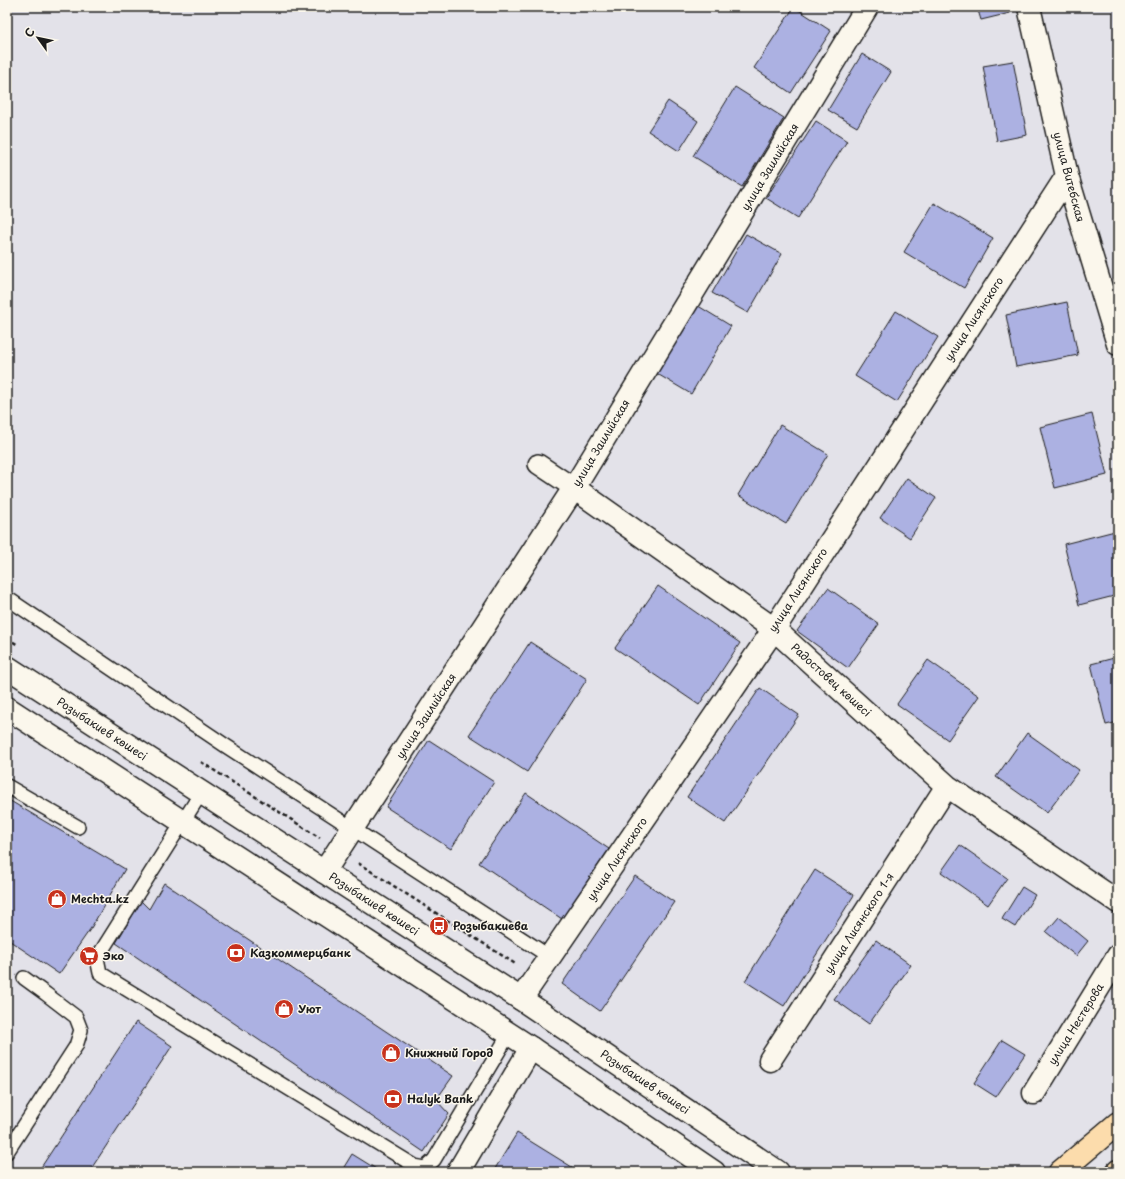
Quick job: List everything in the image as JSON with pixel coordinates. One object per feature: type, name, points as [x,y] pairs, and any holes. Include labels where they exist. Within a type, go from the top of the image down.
[{"type":"main road","points":[[1060,1172],[1118,1123]]},
{"type":"street","name":"улица Заилийская","points":[[324,872],[574,488],[867,7]]},
{"type":"street","name":"улица Витебская","points":[[1029,7],[1067,176],[1118,344]]},
{"type":"street","name":"улица Лисянского","points":[[521,999],[774,629],[1067,176]]},
{"type":"street","name":"Радостовец көшесі","points":[[538,464],[774,629],[947,786],[1118,902]]},
{"type":"street","name":"Розыбакиев көшесі","points":[[7,667],[521,999],[778,1172]]},
{"type":"street","points":[[7,708],[531,1048],[702,1168]]},
{"type":"street","name":"улица Лисянского 1-я","points":[[770,1060],[947,786]]},
{"type":"street","name":"улица Нестерова","points":[[1034,1093],[1118,956]]},
{"type":"street","points":[[458,1172],[531,1048]]},
{"type":"lane","points":[[7,598],[226,746],[550,957]]},
{"type":"lane","points":[[7,786],[78,827]]},
{"type":"lane","points":[[201,793],[97,958],[100,973],[415,1166],[425,1168],[434,1160],[509,1034]]},
{"type":"lane","points":[[7,1152],[76,1046],[81,1030],[76,1017],[24,978]]},
{"type":"path","points":[[7,638],[20,647]]},
{"type":"path","points":[[199,761],[520,966]]},
{"type":"building","points":[[794,7],[831,31],[791,93],[754,68]]},
{"type":"building","points":[[977,7],[1009,7],[1010,13],[981,20]]},
{"type":"building","points":[[862,54],[891,72],[857,127],[828,110]]},
{"type":"building","points":[[1013,61],[1027,135],[997,141],[983,66]]},
{"type":"building","points":[[735,87],[784,118],[742,187],[693,156]]},
{"type":"building","points":[[668,101],[698,121],[679,151],[648,131]]},
{"type":"building","points":[[816,121],[847,141],[798,218],[766,198]]},
{"type":"building","points":[[934,203],[993,238],[964,288],[904,252]]},
{"type":"building","points":[[746,234],[782,254],[748,313],[712,293]]},
{"type":"building","points":[[1067,302],[1078,355],[1016,367],[1006,315]]},
{"type":"building","points":[[695,304],[731,326],[691,394],[654,372]]},
{"type":"building","points":[[896,311],[938,337],[897,402],[855,376]]},
{"type":"building","points":[[1092,414],[1107,475],[1055,488],[1040,427]]},
{"type":"building","points":[[780,425],[828,454],[786,524],[738,495]]},
{"type":"building","points":[[907,478],[936,498],[910,538],[880,518]]},
{"type":"building","points":[[1115,531],[1118,542],[1118,595],[1079,605],[1064,544]]},
{"type":"building","points":[[658,586],[740,643],[699,705],[615,648]]},
{"type":"building","points":[[828,588],[879,624],[848,668],[797,631]]},
{"type":"building","points":[[530,642],[587,679],[527,772],[469,735]]},
{"type":"building","points":[[1118,657],[1118,722],[1106,725],[1091,664]]},
{"type":"building","points":[[928,660],[979,696],[948,740],[897,704]]},
{"type":"building","points":[[760,688],[799,715],[725,823],[687,797]]},
{"type":"building","points":[[1027,733],[1079,770],[1047,813],[996,777]]},
{"type":"building","points":[[429,740],[494,782],[451,849],[386,807]]},
{"type":"building","points":[[526,793],[609,849],[562,919],[479,863]]},
{"type":"building","name":"Mechta.kz","points":[[7,799],[125,869],[91,928],[59,974],[7,939]]},
{"type":"building","points":[[960,845],[1007,878],[988,905],[941,872]]},
{"type":"building","points":[[815,870],[854,895],[784,1006],[745,981]]},
{"type":"building","points":[[635,876],[674,902],[600,1011],[562,984]]},
{"type":"building","name":"Уют","points":[[164,883],[453,1076],[436,1100],[449,1114],[424,1152],[116,943],[141,901],[149,909]]},
{"type":"building","points":[[1022,887],[1035,895],[1015,927],[1002,919]]},
{"type":"building","points":[[1059,917],[1088,941],[1076,956],[1046,932]]},
{"type":"building","points":[[876,940],[911,965],[869,1024],[834,999]]},
{"type":"building","points":[[136,1022],[172,1046],[89,1172],[38,1172]]},
{"type":"building","points":[[1002,1040],[1025,1054],[996,1097],[974,1083]]},
{"type":"building","points":[[517,1133],[580,1172],[493,1172]]},
{"type":"building","points":[[352,1154],[381,1172],[341,1172]]},
{"type":"place","name":"Mechta.kz","points":[[57,899]]},
{"type":"place","name":"Розыбакиева","points":[[439,926]]},
{"type":"place","name":"Казкоммерцбанк","points":[[236,953]]},
{"type":"place","name":"Эко","points":[[89,956]]},
{"type":"place","name":"Уют","points":[[284,1009]]},
{"type":"place","name":"Книжный Город","points":[[391,1053]]},
{"type":"place","name":"Halyk Bank","points":[[393,1099]]}]
